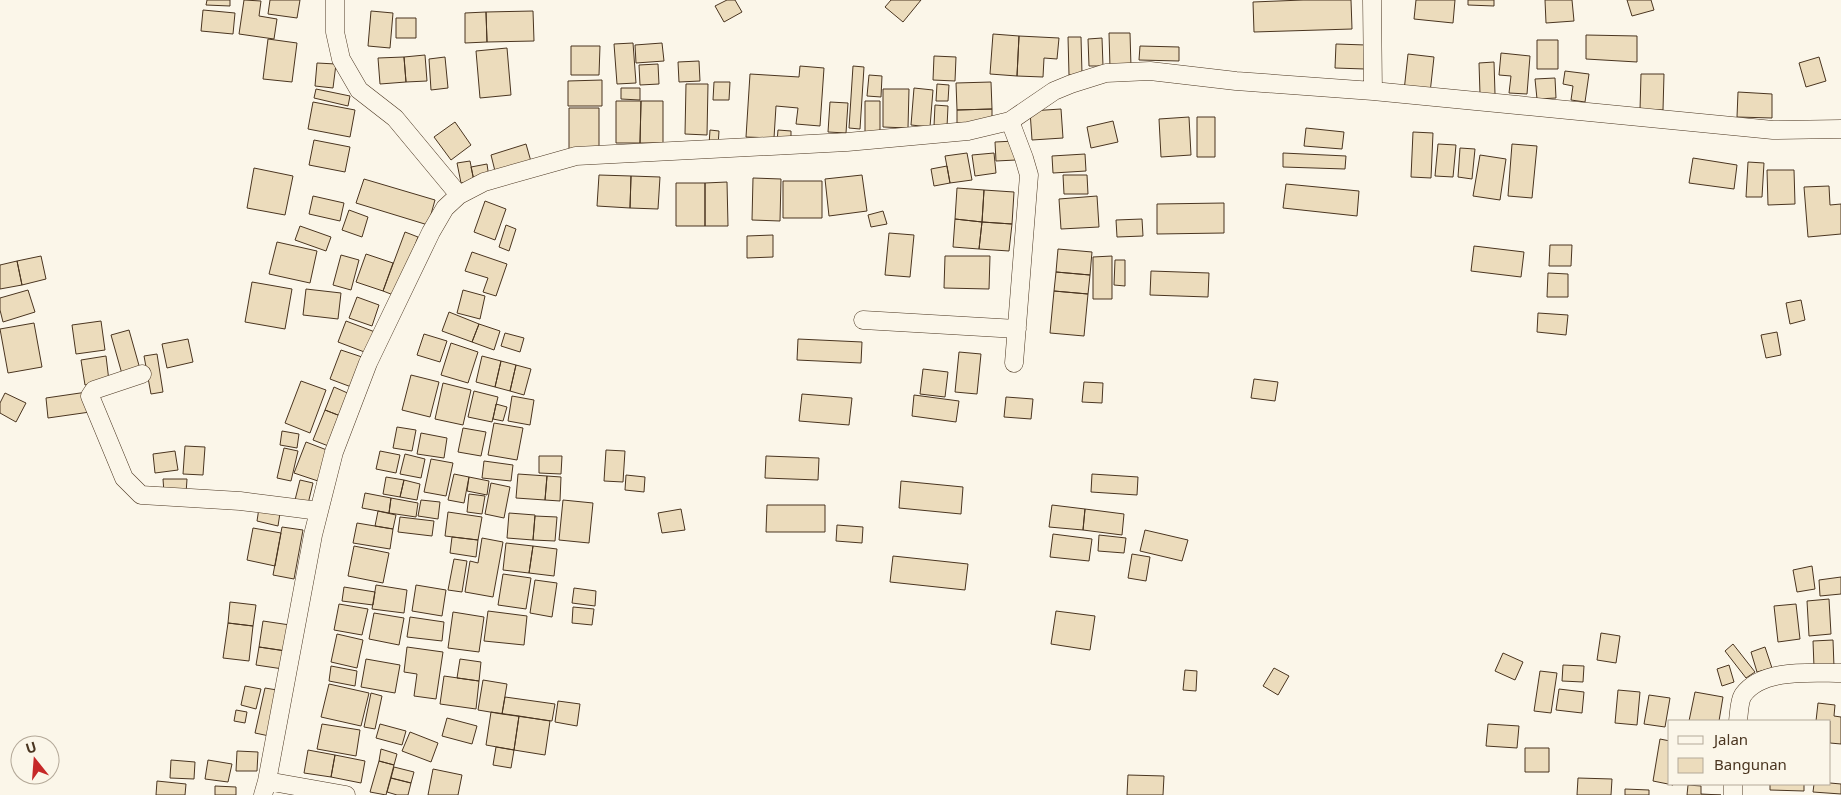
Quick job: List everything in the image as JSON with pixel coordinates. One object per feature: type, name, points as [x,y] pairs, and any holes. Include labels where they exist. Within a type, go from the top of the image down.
[{"type":"street","points":[[336,0],[335,32],[341,59],[360,90],[395,118],[459,194]]},
{"type":"street","points":[[1372,0],[1373,91]]},
{"type":"street","points":[[346,795],[265,788],[313,535],[334,452],[368,363],[431,232],[445,208],[459,194],[484,182],[576,156],[847,142],[968,131],[1010,120],[1054,91],[1071,84],[1106,73],[1150,71],[1236,81],[1373,91],[1773,130],[1841,129]]},
{"type":"street","points":[[1010,120],[1028,175],[1014,363]]},
{"type":"street","points":[[863,320],[1017,329]]},
{"type":"street","points":[[142,374],[94,390],[90,396],[124,478],[140,495],[240,501],[319,511]]},
{"type":"street","points":[[1738,720],[1742,697],[1751,687],[1766,678],[1798,673],[1841,673]]},
{"type":"building","points":[[207,0],[230,0],[230,6],[206,5]]},
{"type":"building","points":[[244,0],[261,1],[259,16],[277,19],[274,39],[239,34]]},
{"type":"building","points":[[270,0],[300,0],[297,18],[268,14]]},
{"type":"building","points":[[727,0],[735,0],[742,12],[724,22],[715,6]]},
{"type":"building","points":[[891,0],[921,0],[903,22],[885,7]]},
{"type":"building","points":[[1351,0],[1352,29],[1254,32],[1253,2]]},
{"type":"building","points":[[1416,0],[1455,0],[1453,23],[1414,19]]},
{"type":"building","points":[[1468,0],[1494,0],[1494,6],[1468,5]]},
{"type":"building","points":[[1545,0],[1572,0],[1574,21],[1546,23]]},
{"type":"building","points":[[1627,0],[1651,0],[1654,10],[1632,16]]},
{"type":"building","points":[[203,10],[235,13],[233,34],[201,31]]},
{"type":"building","points":[[371,11],[393,13],[390,48],[368,46]]},
{"type":"building","points":[[533,11],[534,41],[487,42],[486,12]]},
{"type":"building","points":[[486,12],[487,42],[465,43],[465,13]]},
{"type":"building","points":[[396,18],[416,18],[416,38],[396,38]]},
{"type":"building","points":[[1109,33],[1130,33],[1131,67],[1110,68]]},
{"type":"building","points":[[993,34],[1019,36],[1017,76],[990,74]]},
{"type":"building","points":[[1586,35],[1637,36],[1637,62],[1586,59]]},
{"type":"building","points":[[1019,36],[1059,38],[1057,59],[1044,58],[1043,77],[1017,76]]},
{"type":"building","points":[[1068,37],[1081,37],[1082,74],[1069,75]]},
{"type":"building","points":[[1102,38],[1103,66],[1089,66],[1088,39]]},
{"type":"building","points":[[268,39],[297,43],[292,82],[263,79]]},
{"type":"building","points":[[1537,40],[1558,40],[1558,69],[1537,69]]},
{"type":"building","points":[[633,43],[636,83],[617,84],[614,44]]},
{"type":"building","points":[[662,43],[664,61],[636,63],[635,45]]},
{"type":"building","points":[[1336,44],[1366,45],[1365,69],[1335,68]]},
{"type":"building","points":[[571,46],[600,46],[599,75],[571,75]]},
{"type":"building","points":[[1140,46],[1179,47],[1179,61],[1139,60]]},
{"type":"building","points":[[507,48],[511,95],[480,98],[476,51]]},
{"type":"building","points":[[1501,53],[1530,56],[1527,94],[1509,93],[1511,76],[1499,75]]},
{"type":"building","points":[[1408,54],[1434,57],[1430,93],[1404,91]]},
{"type":"building","points":[[425,55],[427,81],[406,82],[404,57]]},
{"type":"building","points":[[934,56],[956,57],[955,81],[933,80]]},
{"type":"building","points":[[404,57],[406,82],[380,84],[378,58]]},
{"type":"building","points":[[445,57],[448,88],[431,90],[429,59]]},
{"type":"building","points":[[1819,57],[1826,81],[1806,87],[1799,63]]},
{"type":"building","points":[[699,61],[700,81],[679,82],[678,62]]},
{"type":"building","points":[[1494,62],[1495,94],[1480,94],[1479,63]]},
{"type":"building","points":[[317,63],[336,64],[333,88],[315,86]]},
{"type":"building","points":[[658,64],[659,84],[640,85],[639,65]]},
{"type":"building","points":[[800,66],[824,68],[820,126],[796,124],[798,108],[776,106],[774,138],[746,137],[750,74],[799,77]]},
{"type":"building","points":[[853,66],[864,67],[860,129],[849,128]]},
{"type":"building","points":[[1565,71],[1589,74],[1585,102],[1571,100],[1573,86],[1563,84]]},
{"type":"building","points":[[1641,74],[1664,74],[1663,110],[1640,110]]},
{"type":"building","points":[[869,75],[882,76],[881,97],[867,96]]},
{"type":"building","points":[[1555,78],[1556,98],[1537,99],[1535,79]]},
{"type":"building","points":[[602,80],[602,106],[568,106],[568,81]]},
{"type":"building","points":[[714,82],[730,82],[729,100],[713,100]]},
{"type":"building","points":[[991,82],[992,109],[957,110],[956,83]]},
{"type":"building","points":[[686,84],[708,84],[707,135],[685,134]]},
{"type":"building","points":[[937,84],[949,85],[948,101],[936,101]]},
{"type":"building","points":[[621,88],[640,88],[640,100],[621,99]]},
{"type":"building","points":[[914,88],[933,90],[930,127],[911,125]]},
{"type":"building","points":[[316,89],[350,96],[348,106],[314,98]]},
{"type":"building","points":[[883,89],[909,89],[908,128],[883,127]]},
{"type":"building","points":[[1738,92],[1772,94],[1772,118],[1737,117]]},
{"type":"building","points":[[616,101],[641,101],[640,143],[616,143]]},
{"type":"building","points":[[641,101],[663,101],[663,143],[640,143]]},
{"type":"building","points":[[865,101],[880,101],[880,132],[865,132]]},
{"type":"building","points":[[313,102],[355,110],[350,137],[308,129]]},
{"type":"building","points":[[830,102],[848,103],[846,133],[828,132]]},
{"type":"building","points":[[935,105],[948,106],[947,127],[934,126]]},
{"type":"building","points":[[569,108],[599,108],[599,150],[569,150]]},
{"type":"building","points":[[992,109],[992,122],[957,123],[957,110]]},
{"type":"building","points":[[1061,109],[1063,138],[1032,140],[1030,111]]},
{"type":"building","points":[[1189,117],[1191,155],[1161,157],[1159,119]]},
{"type":"building","points":[[1197,117],[1215,117],[1215,157],[1197,157]]},
{"type":"building","points":[[1113,121],[1118,142],[1091,148],[1087,127]]},
{"type":"building","points":[[455,122],[471,145],[451,160],[434,137]]},
{"type":"building","points":[[1306,128],[1344,132],[1342,149],[1304,146]]},
{"type":"building","points":[[710,130],[719,131],[718,146],[709,145]]},
{"type":"building","points":[[778,130],[791,131],[791,143],[777,142]]},
{"type":"building","points":[[1413,132],[1433,133],[1431,178],[1411,177]]},
{"type":"building","points":[[314,140],[350,147],[345,172],[309,165]]},
{"type":"building","points":[[1015,141],[1016,160],[996,161],[995,142]]},
{"type":"building","points":[[526,144],[532,165],[496,175],[491,155]]},
{"type":"building","points":[[1438,144],[1456,145],[1453,177],[1435,176]]},
{"type":"building","points":[[1512,144],[1537,146],[1532,198],[1508,196]]},
{"type":"building","points":[[1460,148],[1475,149],[1472,179],[1458,177]]},
{"type":"building","points":[[967,153],[972,180],[950,183],[945,156]]},
{"type":"building","points":[[994,153],[996,173],[975,176],[972,155]]},
{"type":"building","points":[[1283,153],[1346,156],[1345,169],[1283,167]]},
{"type":"building","points":[[1085,154],[1086,171],[1053,173],[1052,156]]},
{"type":"building","points":[[1480,155],[1506,159],[1500,200],[1473,196]]},
{"type":"building","points":[[1693,158],[1737,165],[1734,189],[1689,183]]},
{"type":"building","points":[[470,161],[474,181],[461,183],[457,163]]},
{"type":"building","points":[[1748,162],[1764,163],[1762,197],[1746,197]]},
{"type":"building","points":[[487,164],[489,178],[474,181],[471,167]]},
{"type":"building","points":[[947,166],[950,183],[934,186],[931,169]]},
{"type":"building","points":[[254,168],[293,176],[285,215],[247,208]]},
{"type":"building","points":[[1767,170],[1794,170],[1795,204],[1768,205]]},
{"type":"building","points":[[599,175],[631,176],[630,208],[597,206]]},
{"type":"building","points":[[862,175],[867,211],[829,216],[825,179]]},
{"type":"building","points":[[1063,175],[1087,175],[1088,194],[1064,194]]},
{"type":"building","points":[[631,176],[660,177],[658,209],[630,208]]},
{"type":"building","points":[[753,178],[781,179],[780,221],[752,220]]},
{"type":"building","points":[[364,179],[435,200],[428,225],[356,203]]},
{"type":"building","points":[[783,181],[822,181],[822,218],[783,218]]},
{"type":"building","points":[[727,182],[728,226],[705,226],[705,183]]},
{"type":"building","points":[[676,183],[705,183],[705,226],[676,226]]},
{"type":"building","points":[[1286,184],[1359,191],[1357,216],[1283,208]]},
{"type":"building","points":[[1829,186],[1830,205],[1841,204],[1841,234],[1808,237],[1804,187]]},
{"type":"building","points":[[957,188],[984,190],[982,222],[955,219]]},
{"type":"building","points":[[984,190],[1014,192],[1012,224],[982,222]]},
{"type":"building","points":[[313,196],[344,203],[340,221],[309,214]]},
{"type":"building","points":[[1097,196],[1099,227],[1061,229],[1059,199]]},
{"type":"building","points":[[485,201],[506,209],[495,240],[474,232]]},
{"type":"building","points":[[1224,203],[1224,233],[1157,234],[1157,204]]},
{"type":"building","points":[[349,210],[368,217],[362,237],[342,230]]},
{"type":"building","points":[[883,211],[887,224],[871,227],[868,215]]},
{"type":"building","points":[[955,219],[982,222],[979,249],[953,247]]},
{"type":"building","points":[[1142,219],[1143,236],[1117,237],[1116,220]]},
{"type":"building","points":[[982,222],[1012,224],[1009,251],[979,249]]},
{"type":"building","points":[[506,225],[516,229],[509,251],[499,247]]},
{"type":"building","points":[[300,226],[331,237],[326,251],[295,240]]},
{"type":"building","points":[[405,232],[418,237],[396,296],[383,291]]},
{"type":"building","points":[[889,233],[914,235],[910,277],[885,275]]},
{"type":"building","points":[[773,235],[773,257],[747,258],[747,236]]},
{"type":"building","points":[[277,242],[317,251],[310,283],[269,274]]},
{"type":"building","points":[[1550,245],[1572,245],[1571,266],[1549,266]]},
{"type":"building","points":[[1474,246],[1524,252],[1521,277],[1471,271]]},
{"type":"building","points":[[1058,249],[1092,252],[1090,275],[1056,272]]},
{"type":"building","points":[[472,252],[507,264],[496,296],[483,292],[488,278],[465,271]]},
{"type":"building","points":[[366,254],[393,263],[383,291],[356,282]]},
{"type":"building","points":[[341,255],[359,260],[351,290],[333,285]]},
{"type":"building","points":[[41,256],[46,279],[22,285],[17,261]]},
{"type":"building","points":[[945,256],[990,256],[989,289],[944,288]]},
{"type":"building","points":[[1112,256],[1112,299],[1093,299],[1093,257]]},
{"type":"building","points":[[1115,260],[1125,260],[1125,286],[1114,285]]},
{"type":"building","points":[[17,261],[22,285],[0,289],[0,265]]},
{"type":"building","points":[[1151,271],[1209,273],[1208,297],[1150,295]]},
{"type":"building","points":[[1056,272],[1090,275],[1088,294],[1054,291]]},
{"type":"building","points":[[1548,273],[1568,274],[1568,297],[1547,297]]},
{"type":"building","points":[[252,282],[292,289],[285,329],[245,322]]},
{"type":"building","points":[[306,289],[341,293],[338,319],[303,315]]},
{"type":"building","points":[[28,290],[35,312],[3,322],[0,298]]},
{"type":"building","points":[[463,290],[485,296],[480,319],[457,313]]},
{"type":"building","points":[[1054,291],[1088,294],[1084,336],[1050,333]]},
{"type":"building","points":[[357,297],[379,305],[372,326],[349,318]]},
{"type":"building","points":[[1801,300],[1805,320],[1790,324],[1786,303]]},
{"type":"building","points":[[449,312],[479,324],[472,342],[442,331]]},
{"type":"building","points":[[1538,313],[1568,315],[1566,335],[1537,332]]},
{"type":"building","points":[[101,321],[105,350],[76,354],[72,325]]},
{"type":"building","points":[[346,321],[375,332],[367,353],[338,342]]},
{"type":"building","points":[[34,323],[42,367],[8,373],[0,329]]},
{"type":"building","points":[[479,324],[500,331],[494,350],[472,342]]},
{"type":"building","points":[[129,330],[140,369],[122,374],[111,335]]},
{"type":"building","points":[[1777,332],[1781,355],[1766,358],[1761,335]]},
{"type":"building","points":[[505,333],[524,338],[520,352],[501,346]]},
{"type":"building","points":[[424,334],[447,341],[440,362],[417,355]]},
{"type":"building","points":[[188,339],[193,362],[167,368],[162,344]]},
{"type":"building","points":[[798,339],[862,342],[861,363],[797,360]]},
{"type":"building","points":[[451,343],[478,352],[468,383],[441,375]]},
{"type":"building","points":[[341,350],[365,358],[354,388],[330,379]]},
{"type":"building","points":[[959,352],[981,354],[977,394],[955,392]]},
{"type":"building","points":[[157,354],[163,392],[151,394],[144,356]]},
{"type":"building","points":[[106,356],[109,381],[85,385],[81,360]]},
{"type":"building","points":[[482,356],[501,361],[495,387],[476,382]]},
{"type":"building","points":[[501,361],[516,365],[510,391],[495,387]]},
{"type":"building","points":[[516,365],[531,369],[524,395],[510,391]]},
{"type":"building","points":[[923,369],[948,372],[945,397],[920,394]]},
{"type":"building","points":[[411,375],[439,382],[430,417],[402,410]]},
{"type":"building","points":[[1254,379],[1278,382],[1275,401],[1251,398]]},
{"type":"building","points":[[301,381],[326,390],[310,433],[285,423]]},
{"type":"building","points":[[1084,382],[1103,383],[1102,403],[1082,402]]},
{"type":"building","points":[[443,383],[471,390],[463,425],[435,419]]},
{"type":"building","points":[[334,387],[352,395],[343,417],[325,410]]},
{"type":"building","points":[[474,391],[498,397],[492,422],[468,417]]},
{"type":"building","points":[[87,392],[90,412],[48,418],[46,398]]},
{"type":"building","points":[[5,393],[26,403],[16,422],[0,413],[0,403]]},
{"type":"building","points":[[802,394],[852,398],[849,425],[799,421]]},
{"type":"building","points":[[914,395],[959,401],[956,422],[912,416]]},
{"type":"building","points":[[512,396],[534,400],[530,425],[508,421]]},
{"type":"building","points":[[1006,397],[1033,399],[1031,419],[1004,417]]},
{"type":"building","points":[[496,404],[507,407],[503,421],[493,419]]},
{"type":"building","points":[[325,410],[343,417],[331,447],[313,440]]},
{"type":"building","points":[[494,423],[523,428],[517,460],[488,455]]},
{"type":"building","points":[[397,427],[416,430],[412,451],[393,448]]},
{"type":"building","points":[[463,428],[486,432],[481,456],[458,452]]},
{"type":"building","points":[[282,431],[299,434],[297,448],[280,445]]},
{"type":"building","points":[[421,433],[447,438],[444,458],[417,454]]},
{"type":"building","points":[[306,442],[332,452],[321,482],[294,473]]},
{"type":"building","points":[[185,446],[205,447],[203,475],[183,474]]},
{"type":"building","points":[[284,448],[298,451],[291,481],[277,478]]},
{"type":"building","points":[[606,450],[625,451],[623,482],[604,481]]},
{"type":"building","points":[[175,451],[178,470],[155,473],[153,454]]},
{"type":"building","points":[[380,451],[400,455],[396,473],[376,469]]},
{"type":"building","points":[[405,454],[425,459],[421,478],[400,474]]},
{"type":"building","points":[[539,456],[562,456],[561,474],[539,473]]},
{"type":"building","points":[[766,456],[819,458],[818,480],[765,478]]},
{"type":"building","points":[[431,459],[453,463],[446,496],[424,492]]},
{"type":"building","points":[[484,461],[513,465],[511,481],[482,478]]},
{"type":"building","points":[[454,474],[469,477],[464,503],[448,500]]},
{"type":"building","points":[[518,474],[547,476],[545,500],[516,498]]},
{"type":"building","points":[[1092,474],[1138,477],[1137,495],[1091,492]]},
{"type":"building","points":[[626,475],[645,477],[644,492],[625,490]]},
{"type":"building","points":[[547,476],[561,477],[560,501],[545,500]]},
{"type":"building","points":[[386,477],[404,480],[400,497],[383,494]]},
{"type":"building","points":[[469,477],[489,481],[487,495],[467,491]]},
{"type":"building","points":[[163,479],[187,479],[186,494],[164,493]]},
{"type":"building","points":[[300,480],[313,483],[307,508],[294,504]]},
{"type":"building","points":[[404,480],[420,484],[417,500],[400,497]]},
{"type":"building","points":[[901,481],[963,487],[961,514],[899,508]]},
{"type":"building","points":[[491,483],[510,487],[504,518],[485,514]]},
{"type":"building","points":[[365,493],[391,498],[389,513],[362,508]]},
{"type":"building","points":[[469,494],[485,496],[482,514],[467,512]]},
{"type":"building","points":[[391,498],[418,503],[416,517],[389,513]]},
{"type":"building","points":[[421,500],[440,502],[438,519],[418,516]]},
{"type":"building","points":[[563,500],[593,503],[589,543],[559,540]]},
{"type":"building","points":[[767,505],[825,505],[825,532],[766,532]]},
{"type":"building","points":[[1052,505],[1085,509],[1083,530],[1049,527]]},
{"type":"building","points":[[259,508],[280,513],[278,526],[257,521]]},
{"type":"building","points":[[681,509],[685,530],[662,533],[658,513]]},
{"type":"building","points":[[1085,509],[1124,514],[1122,535],[1083,530]]},
{"type":"building","points":[[378,511],[396,515],[393,529],[375,526]]},
{"type":"building","points":[[448,512],[482,517],[478,540],[445,536]]},
{"type":"building","points":[[509,513],[535,515],[533,540],[507,538]]},
{"type":"building","points":[[535,516],[557,517],[555,541],[533,540]]},
{"type":"building","points":[[400,517],[434,521],[432,536],[398,532]]},
{"type":"building","points":[[357,523],[393,529],[390,549],[353,543]]},
{"type":"building","points":[[837,525],[863,527],[862,543],[836,541]]},
{"type":"building","points":[[282,527],[303,530],[294,579],[273,575]]},
{"type":"building","points":[[253,528],[281,533],[275,566],[247,560]]},
{"type":"building","points":[[1145,530],[1188,540],[1182,561],[1140,551]]},
{"type":"building","points":[[1053,534],[1092,539],[1089,561],[1050,557]]},
{"type":"building","points":[[1099,535],[1126,538],[1124,553],[1098,551]]},
{"type":"building","points":[[452,537],[478,540],[476,557],[450,553]]},
{"type":"building","points":[[482,538],[503,542],[493,597],[465,592],[470,561],[478,563]]},
{"type":"building","points":[[506,543],[533,546],[529,573],[503,570]]},
{"type":"building","points":[[354,546],[389,553],[383,583],[348,576]]},
{"type":"building","points":[[533,546],[557,549],[554,576],[529,573]]},
{"type":"building","points":[[1132,554],[1150,557],[1146,581],[1128,578]]},
{"type":"building","points":[[893,556],[968,564],[965,590],[890,582]]},
{"type":"building","points":[[454,559],[467,561],[462,592],[448,590]]},
{"type":"building","points":[[1812,566],[1815,589],[1797,592],[1793,570]]},
{"type":"building","points":[[503,574],[531,578],[526,609],[498,605]]},
{"type":"building","points":[[1841,577],[1841,594],[1820,596],[1819,580]]},
{"type":"building","points":[[535,580],[557,583],[552,617],[530,613]]},
{"type":"building","points":[[376,585],[407,590],[404,613],[372,609]]},
{"type":"building","points":[[416,585],[446,590],[442,616],[412,611]]},
{"type":"building","points":[[344,587],[375,592],[373,605],[342,601]]},
{"type":"building","points":[[574,588],[596,591],[595,606],[572,603]]},
{"type":"building","points":[[1829,599],[1831,634],[1809,636],[1807,601]]},
{"type":"building","points":[[230,602],[256,605],[253,626],[228,623]]},
{"type":"building","points":[[339,604],[368,609],[362,635],[334,630]]},
{"type":"building","points":[[1796,604],[1800,639],[1778,642],[1774,606]]},
{"type":"building","points":[[573,607],[594,609],[592,625],[572,623]]},
{"type":"building","points":[[488,611],[527,616],[524,645],[484,641]]},
{"type":"building","points":[[1056,611],[1095,616],[1090,650],[1051,644]]},
{"type":"building","points":[[453,612],[484,617],[479,652],[448,648]]},
{"type":"building","points":[[374,613],[404,618],[399,645],[369,639]]},
{"type":"building","points":[[410,617],[444,622],[442,641],[407,637]]},
{"type":"building","points":[[263,621],[290,625],[286,651],[259,647]]},
{"type":"building","points":[[228,623],[253,626],[249,661],[223,658]]},
{"type":"building","points":[[1601,633],[1620,636],[1616,663],[1597,660]]},
{"type":"building","points":[[337,634],[363,640],[357,668],[331,662]]},
{"type":"building","points":[[1833,640],[1834,667],[1814,667],[1813,641]]},
{"type":"building","points":[[1733,644],[1755,672],[1746,678],[1725,651]]},
{"type":"building","points":[[259,647],[286,651],[283,669],[256,665]]},
{"type":"building","points":[[407,647],[443,652],[436,699],[414,696],[417,674],[404,672]]},
{"type":"building","points":[[1765,647],[1772,668],[1757,672],[1751,652]]},
{"type":"building","points":[[1503,653],[1523,662],[1515,680],[1495,671]]},
{"type":"building","points":[[366,659],[400,665],[395,693],[361,687]]},
{"type":"building","points":[[460,659],[481,662],[479,681],[457,678]]},
{"type":"building","points":[[1563,665],[1584,666],[1583,682],[1562,681]]},
{"type":"building","points":[[1729,665],[1734,682],[1722,686],[1717,669]]},
{"type":"building","points":[[331,666],[357,671],[355,686],[329,681]]},
{"type":"building","points":[[1274,668],[1289,676],[1278,695],[1263,686]]},
{"type":"building","points":[[1185,670],[1197,671],[1196,691],[1183,690]]},
{"type":"building","points":[[1540,671],[1557,673],[1551,713],[1534,711]]},
{"type":"building","points":[[444,676],[479,681],[476,709],[440,704]]},
{"type":"building","points":[[483,680],[507,684],[502,714],[478,710]]},
{"type":"building","points":[[329,684],[369,693],[361,726],[321,717]]},
{"type":"building","points":[[245,686],[261,689],[256,709],[241,705]]},
{"type":"building","points":[[265,688],[283,691],[274,737],[255,733]]},
{"type":"building","points":[[1559,689],[1584,692],[1582,713],[1556,710]]},
{"type":"building","points":[[1618,690],[1640,692],[1637,725],[1615,723]]},
{"type":"building","points":[[1695,692],[1723,697],[1719,720],[1689,720]]},
{"type":"building","points":[[371,693],[382,696],[375,729],[364,727]]},
{"type":"building","points":[[1649,695],[1670,698],[1665,727],[1644,724]]},
{"type":"building","points":[[505,697],[555,704],[552,721],[502,714]]},
{"type":"building","points":[[558,701],[580,704],[577,726],[555,722]]},
{"type":"building","points":[[1818,703],[1835,705],[1834,716],[1841,717],[1841,744],[1831,743],[1831,720],[1816,720]]},
{"type":"building","points":[[236,710],[247,712],[245,723],[234,721]]},
{"type":"building","points":[[491,712],[519,716],[514,750],[486,745]]},
{"type":"building","points":[[519,716],[550,721],[545,755],[514,750]]},
{"type":"building","points":[[447,718],[477,726],[472,744],[442,736]]},
{"type":"building","points":[[322,724],[360,730],[356,756],[317,749]]},
{"type":"building","points":[[380,724],[406,731],[402,745],[376,738]]},
{"type":"building","points":[[1488,724],[1519,726],[1517,748],[1486,746]]},
{"type":"building","points":[[410,732],[438,743],[431,762],[402,751]]},
{"type":"building","points":[[1660,739],[1668,741],[1668,784],[1653,781]]},
{"type":"building","points":[[496,747],[514,750],[511,768],[493,765]]},
{"type":"building","points":[[1525,748],[1549,748],[1549,772],[1525,772]]},
{"type":"building","points":[[381,749],[397,754],[394,765],[379,761]]},
{"type":"building","points":[[308,750],[335,755],[331,777],[304,773]]},
{"type":"building","points":[[237,751],[258,752],[257,771],[236,771]]},
{"type":"building","points":[[335,755],[365,761],[361,783],[331,777]]},
{"type":"building","points":[[171,760],[195,762],[194,779],[170,778]]},
{"type":"building","points":[[208,760],[232,764],[228,782],[205,779]]},
{"type":"building","points":[[379,761],[394,765],[386,795],[370,792]]},
{"type":"building","points":[[394,767],[414,772],[411,783],[391,778]]},
{"type":"building","points":[[433,769],[462,775],[458,795],[428,795]]},
{"type":"building","points":[[1128,775],[1164,776],[1163,795],[1127,795]]},
{"type":"building","points":[[391,778],[411,783],[408,795],[397,795],[387,792]]},
{"type":"building","points":[[1578,778],[1612,779],[1611,795],[1577,795]]},
{"type":"building","points":[[157,781],[186,784],[185,795],[156,795]]},
{"type":"building","points":[[1841,784],[1841,794],[1813,792],[1814,785]]},
{"type":"building","points":[[1688,785],[1701,786],[1701,794],[1721,795],[1687,795]]},
{"type":"building","points":[[1770,785],[1804,785],[1804,791],[1770,790]]},
{"type":"building","points":[[215,786],[236,787],[236,795],[215,795]]},
{"type":"building","points":[[1625,789],[1649,790],[1649,795],[1625,795]]}]
